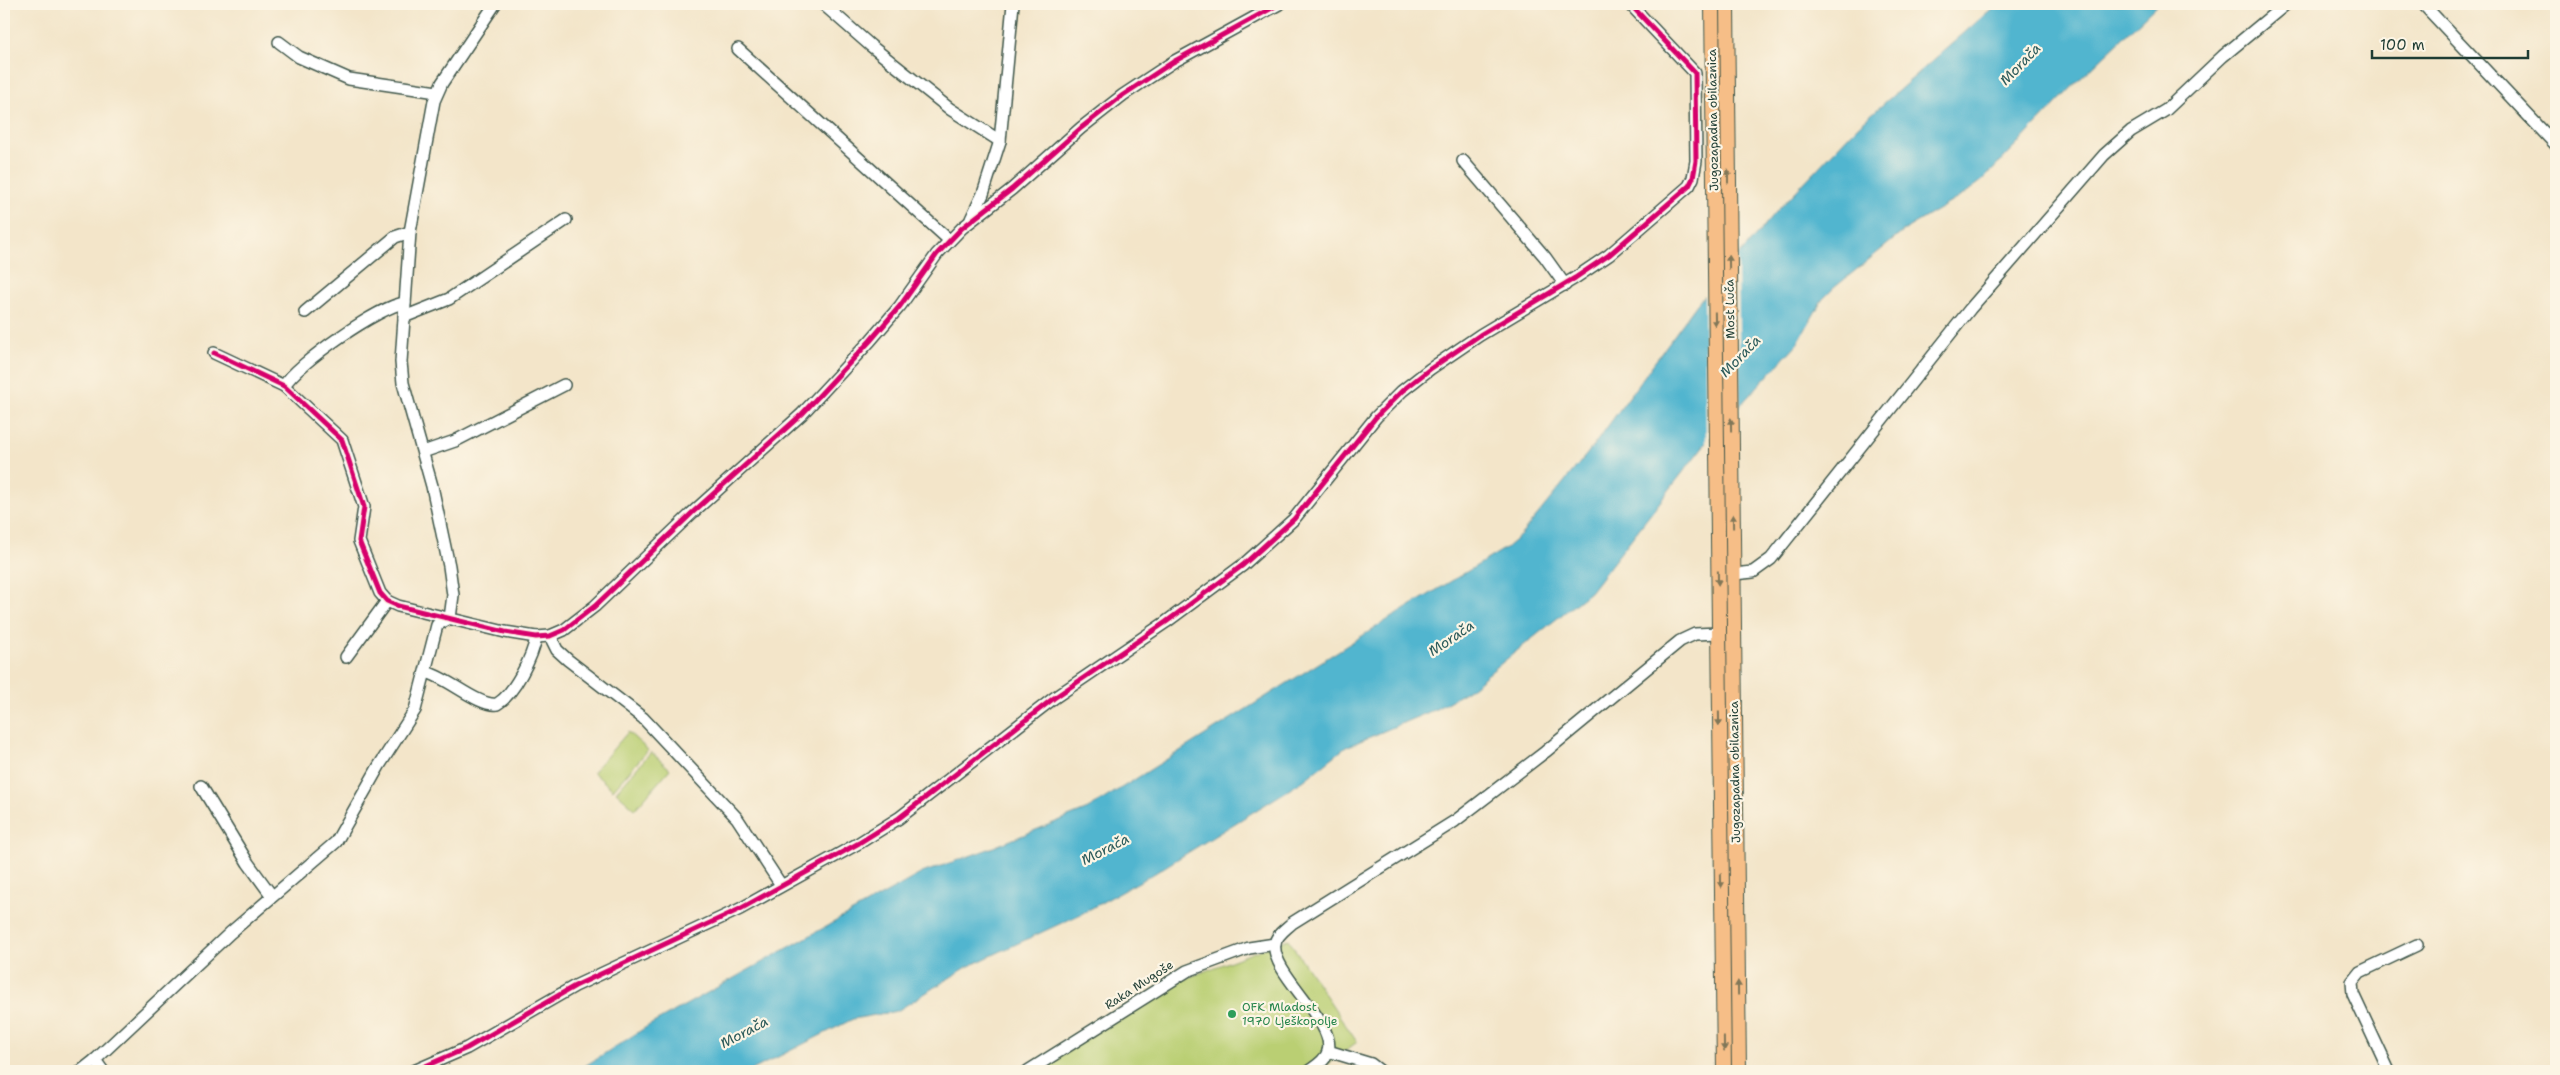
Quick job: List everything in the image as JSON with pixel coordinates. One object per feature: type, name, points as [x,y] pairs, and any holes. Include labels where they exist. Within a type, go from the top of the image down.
[{"type":"main road","name":"Jugozapadna obilaznica","points":[[1712,4],[1714,236]]},
{"type":"main road","name":"Jugozapadna obilaznica","points":[[1727,4],[1729,236]]},
{"type":"main road","name":"Most Luča","points":[[1714,236],[1716,474]]},
{"type":"main road","name":"Most Luča","points":[[1729,236],[1732,474]]},
{"type":"main road","name":"Jugozapadna obilaznica","points":[[1716,474],[1724,1071]]},
{"type":"main road","name":"Jugozapadna obilaznica","points":[[1732,474],[1738,1071]]},
{"type":"street","points":[[450,618],[453,585],[432,486],[403,383],[401,350],[410,232],[430,115],[437,92],[495,4]]},
{"type":"street","points":[[823,4],[871,46],[950,109],[1000,141]]},
{"type":"street","points":[[970,221],[982,194],[1000,141],[1013,4]]},
{"type":"street","points":[[214,352],[284,386],[331,427],[346,446],[364,507],[359,541],[380,593],[387,601],[398,606],[506,632],[536,637],[550,636],[564,630],[594,606],[698,507],[802,414],[870,341],[949,240],[970,221],[1012,189],[1081,128],[1123,95],[1173,62],[1279,4]]},
{"type":"street","points":[[414,1071],[467,1048],[575,986],[740,909],[832,859],[887,826],[1054,698],[1166,622],[1243,565],[1294,519],[1376,417],[1402,391],[1430,368],[1480,334],[1565,284],[1609,255],[1677,198],[1694,178],[1696,161],[1695,73],[1630,4]]},
{"type":"street","points":[[1734,574],[1753,572],[1771,559],[1970,309],[2104,155],[2131,131],[2166,110],[2223,56],[2286,4]]},
{"type":"street","points":[[2423,4],[2556,145]]},
{"type":"street","points":[[279,42],[299,57],[349,79],[437,92]]},
{"type":"street","points":[[738,49],[949,240]]},
{"type":"street","points":[[1463,161],[1545,257],[1565,284]]},
{"type":"street","points":[[404,317],[449,299],[566,220]]},
{"type":"street","points":[[305,312],[398,235],[410,232]]},
{"type":"street","points":[[284,386],[296,370],[310,359],[376,315],[394,305],[405,303]]},
{"type":"street","points":[[423,452],[455,441],[564,385]]},
{"type":"street","points":[[346,657],[387,601]]},
{"type":"street","points":[[81,1071],[272,896],[327,851],[345,830],[379,766],[412,716],[426,672],[437,625],[450,618]]},
{"type":"street","points":[[1309,1071],[1318,1065],[1328,1051],[1328,1039],[1279,962],[1275,944],[1278,937],[1292,923],[1455,821],[1553,746],[1680,641],[1695,634],[1718,633]]},
{"type":"street","points":[[550,636],[557,650],[568,660],[639,714],[725,805],[747,832],[782,885]]},
{"type":"street","points":[[426,672],[442,677],[486,703],[497,704],[507,695],[528,662],[536,637]]},
{"type":"street","points":[[201,786],[248,863],[272,896]]},
{"type":"street","name":"Raka Mugoše","points":[[1028,1071],[1179,975],[1249,948],[1275,944]]},
{"type":"street","points":[[2389,1071],[2353,994],[2352,982],[2360,972],[2417,945]]},
{"type":"street","points":[[1328,1051],[1371,1064],[1380,1071]]},
{"type":"street","points":[[95,1060],[103,1071]]},
{"type":"green space","points":[[628,732],[648,750],[613,790],[593,772]]},
{"type":"green space","points":[[651,752],[670,769],[635,809],[616,792]]},
{"type":"green space","name":"OFK Mladost 1970 Lješkopolje","points":[[1288,939],[1357,1042],[1318,1071],[1037,1071],[1169,985]]},
{"type":"water","name":"Morača","points":[[1997,4],[2158,4],[2078,81],[1983,180],[1963,195],[1909,227],[1835,287],[1822,300],[1797,344],[1708,440],[1590,592],[1467,691],[1436,709],[1346,747],[1303,781],[1155,873],[1081,914],[967,967],[897,1011],[853,1019],[750,1071],[577,1071],[648,1026],[922,873],[986,850],[1088,809],[1392,617],[1506,548],[1521,535],[1591,449],[1697,304],[1777,211],[1857,127]]},
{"type":"pier","points":[[1738,253],[1740,409],[1706,446],[1704,292]]},
{"type":"cycle path","points":[[214,353],[284,386],[342,440],[364,507],[359,541],[380,593],[387,601],[398,606],[505,632],[536,637],[550,636],[564,630],[595,606],[692,513],[802,414],[870,341],[900,306],[937,254],[962,228],[1012,189],[1081,128],[1123,95],[1173,62],[1279,4]]},
{"type":"cycle path","points":[[414,1071],[467,1048],[575,986],[740,909],[859,843],[899,818],[1054,698],[1166,622],[1243,565],[1294,519],[1376,417],[1402,391],[1430,369],[1480,335],[1575,278],[1609,255],[1689,186],[1693,178],[1696,161],[1695,73],[1630,4]]},
{"type":"place","name":"OFK Mladost 1970 Lješkopolje","points":[[1232,1014]]}]
